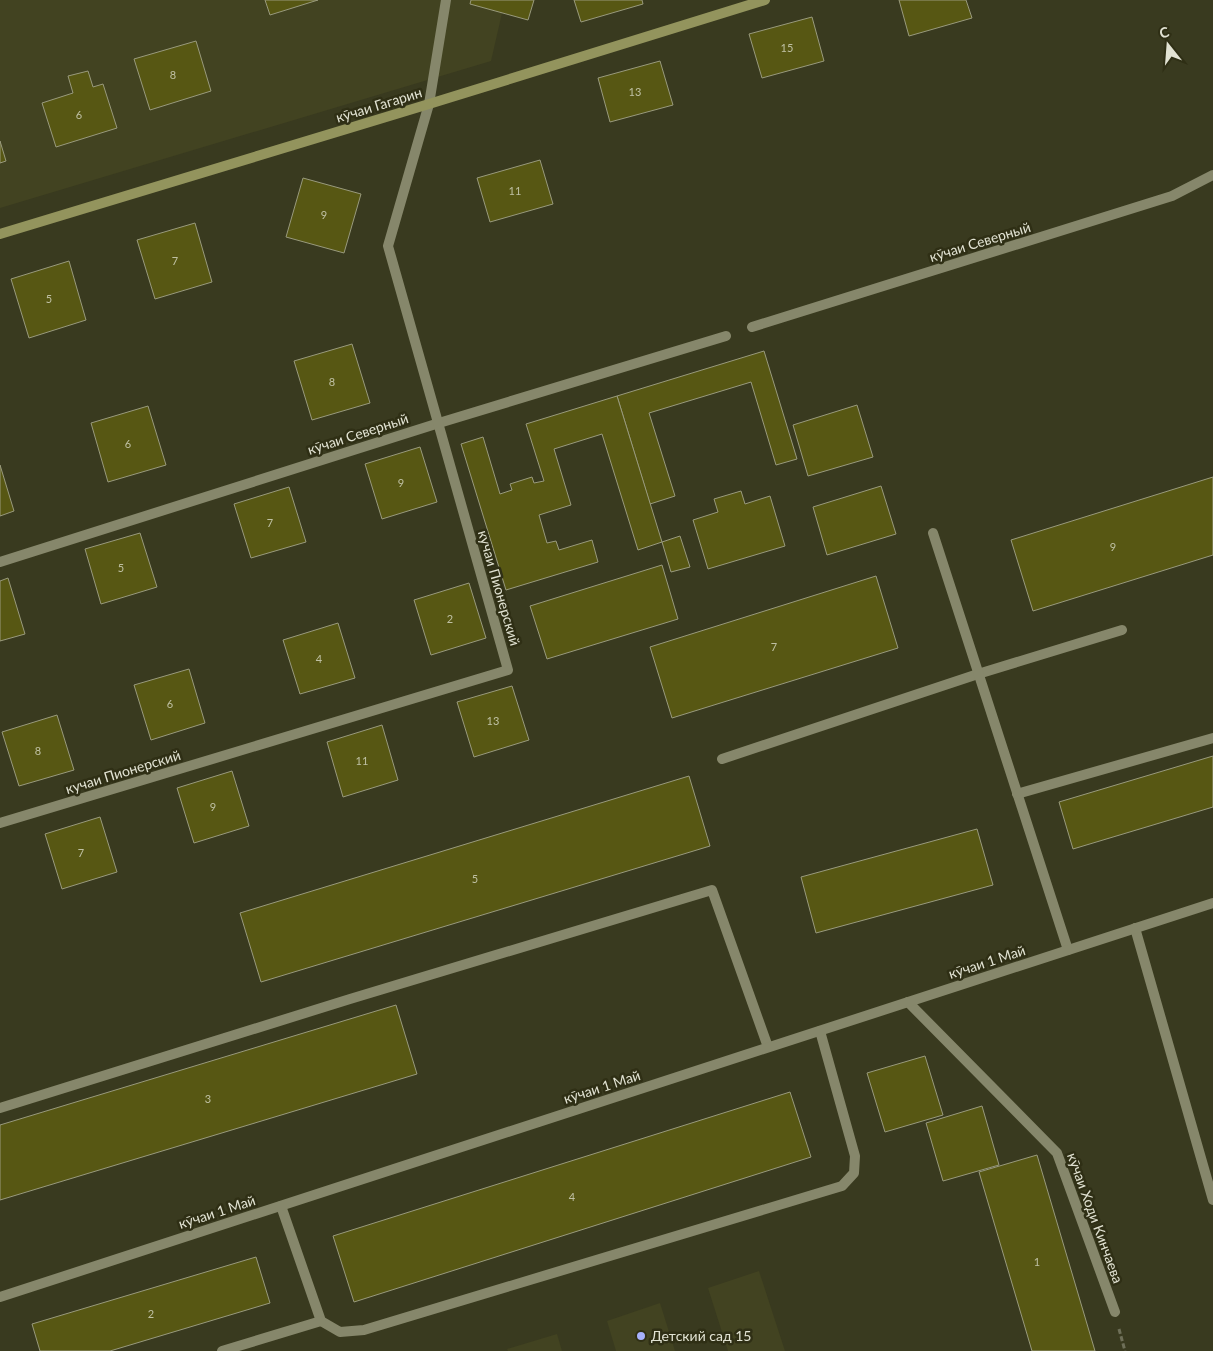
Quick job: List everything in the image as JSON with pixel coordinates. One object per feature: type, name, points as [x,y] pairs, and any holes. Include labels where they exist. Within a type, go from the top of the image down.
[{"type":"main road","name":"кӯчаи Гагарин","points":[[0,234],[765,0]]},
{"type":"street","name":"кучаи Пионерский","points":[[0,823],[508,670],[388,246],[429,104],[446,0]]},
{"type":"street","name":"кӯчаи Северный","points":[[752,328],[1172,196],[1213,175]]},
{"type":"street","name":"кӯчаи Северный","points":[[0,562],[439,423],[726,336]]},
{"type":"street","points":[[933,533],[1068,950]]},
{"type":"street","points":[[722,759],[978,674],[1122,630]]},
{"type":"street","points":[[1017,794],[1213,738]]},
{"type":"street","points":[[0,1108],[350,999],[712,890],[768,1047]]},
{"type":"street","name":"кӯчаи 1 Май","points":[[0,1297],[1213,903]]},
{"type":"street","points":[[1135,928],[1213,1200]]},
{"type":"street","name":"кӯчаи Ходи Кинчаева","points":[[908,1002],[1057,1153],[1115,1312]]},
{"type":"street","points":[[281,1206],[321,1321],[340,1332],[364,1330],[842,1186],[854,1173],[856,1156],[820,1031]]},
{"type":"street","points":[[222,1351],[321,1321]]},
{"type":"path","points":[[1115,1312],[1125,1351]]},
{"type":"shaded area","points":[[0,0],[505,0],[491,61],[0,208]]},
{"type":"shaded area","points":[[759,1271],[785,1351],[728,1351],[708,1288]]},
{"type":"shaded area","name":"Детский сад 15","points":[[660,1303],[675,1351],[616,1351],[607,1321]]},
{"type":"shaded area","points":[[557,1334],[562,1351],[508,1351],[507,1349]]},
{"type":"building","points":[[265,0],[318,0],[270,15]]},
{"type":"building","points":[[471,0],[534,0],[528,20],[470,4]]},
{"type":"building","points":[[574,0],[642,0],[643,4],[581,22]]},
{"type":"building","points":[[899,0],[966,0],[972,18],[909,36]]},
{"type":"building","points":[[812,17],[824,61],[762,78],[749,34]]},
{"type":"building","points":[[196,41],[211,91],[150,110],[134,59]]},
{"type":"building","points":[[660,61],[673,105],[610,122],[598,78]]},
{"type":"building","points":[[88,71],[93,87],[103,84],[117,128],[56,147],[42,103],[73,93],[68,76]]},
{"type":"building","points":[[0,141],[6,161],[0,163]]},
{"type":"building","points":[[540,160],[553,204],[490,222],[477,178]]},
{"type":"building","points":[[303,178],[361,194],[344,253],[286,237]]},
{"type":"building","points":[[195,223],[212,282],[155,299],[137,240]]},
{"type":"building","points":[[69,261],[86,320],[29,338],[11,279]]},
{"type":"building","points":[[352,344],[370,403],[312,420],[294,361]]},
{"type":"building","points":[[764,351],[797,459],[776,465],[751,382],[649,413],[675,496],[650,504],[617,396]]},
{"type":"building","points":[[617,396],[662,542],[638,550],[602,434],[554,449],[571,505],[539,515],[547,543],[556,541],[559,550],[592,540],[598,562],[506,590],[461,444],[483,437],[500,494],[512,490],[510,484],[532,477],[534,483],[544,481],[526,424]]},
{"type":"building","points":[[857,405],[873,457],[808,476],[793,425]]},
{"type":"building","points":[[148,406],[166,465],[108,482],[91,423]]},
{"type":"building","points":[[420,447],[437,502],[382,519],[365,464]]},
{"type":"building","points":[[0,465],[14,511],[0,516]]},
{"type":"building","points":[[1213,477],[1213,555],[1033,611],[1011,540]]},
{"type":"building","points":[[881,486],[896,534],[827,555],[813,507]]},
{"type":"building","points":[[289,487],[306,542],[251,558],[234,504]]},
{"type":"building","points":[[741,491],[745,504],[770,496],[785,546],[708,569],[693,520],[718,512],[714,499]]},
{"type":"building","points":[[140,533],[157,587],[101,604],[85,549]]},
{"type":"building","points":[[680,536],[690,567],[671,572],[662,542]]},
{"type":"building","points":[[662,565],[678,619],[547,659],[530,606]]},
{"type":"building","points":[[876,576],[898,648],[672,718],[650,647]]},
{"type":"building","points":[[8,578],[25,634],[0,641],[0,581]]},
{"type":"building","points":[[469,583],[486,638],[431,655],[414,600]]},
{"type":"building","points":[[338,623],[355,678],[300,694],[283,640]]},
{"type":"building","points":[[189,669],[205,723],[151,740],[134,685]]},
{"type":"building","points":[[512,686],[529,740],[474,757],[457,702]]},
{"type":"building","points":[[57,715],[74,770],[19,786],[2,732]]},
{"type":"building","points":[[382,725],[398,780],[343,797],[327,742]]},
{"type":"building","points":[[1213,756],[1213,807],[1073,849],[1059,802]]},
{"type":"building","points":[[232,771],[249,826],[194,843],[177,788]]},
{"type":"building","points":[[689,776],[710,846],[261,982],[240,913]]},
{"type":"building","points":[[100,817],[117,872],[62,889],[45,834]]},
{"type":"building","points":[[977,829],[993,885],[816,933],[801,877]]},
{"type":"building","points":[[396,1005],[417,1074],[0,1200],[0,1125]]},
{"type":"building","points":[[925,1056],[943,1115],[885,1132],[867,1073]]},
{"type":"building","points":[[790,1092],[811,1157],[354,1302],[333,1236]]},
{"type":"building","points":[[982,1106],[999,1165],[943,1181],[926,1123]]},
{"type":"building","points":[[1037,1155],[1095,1351],[1032,1351],[979,1172]]},
{"type":"building","points":[[256,1257],[270,1303],[110,1351],[40,1351],[32,1324]]},
{"type":"place","name":"Детский сад 15","points":[[641,1336]]}]
